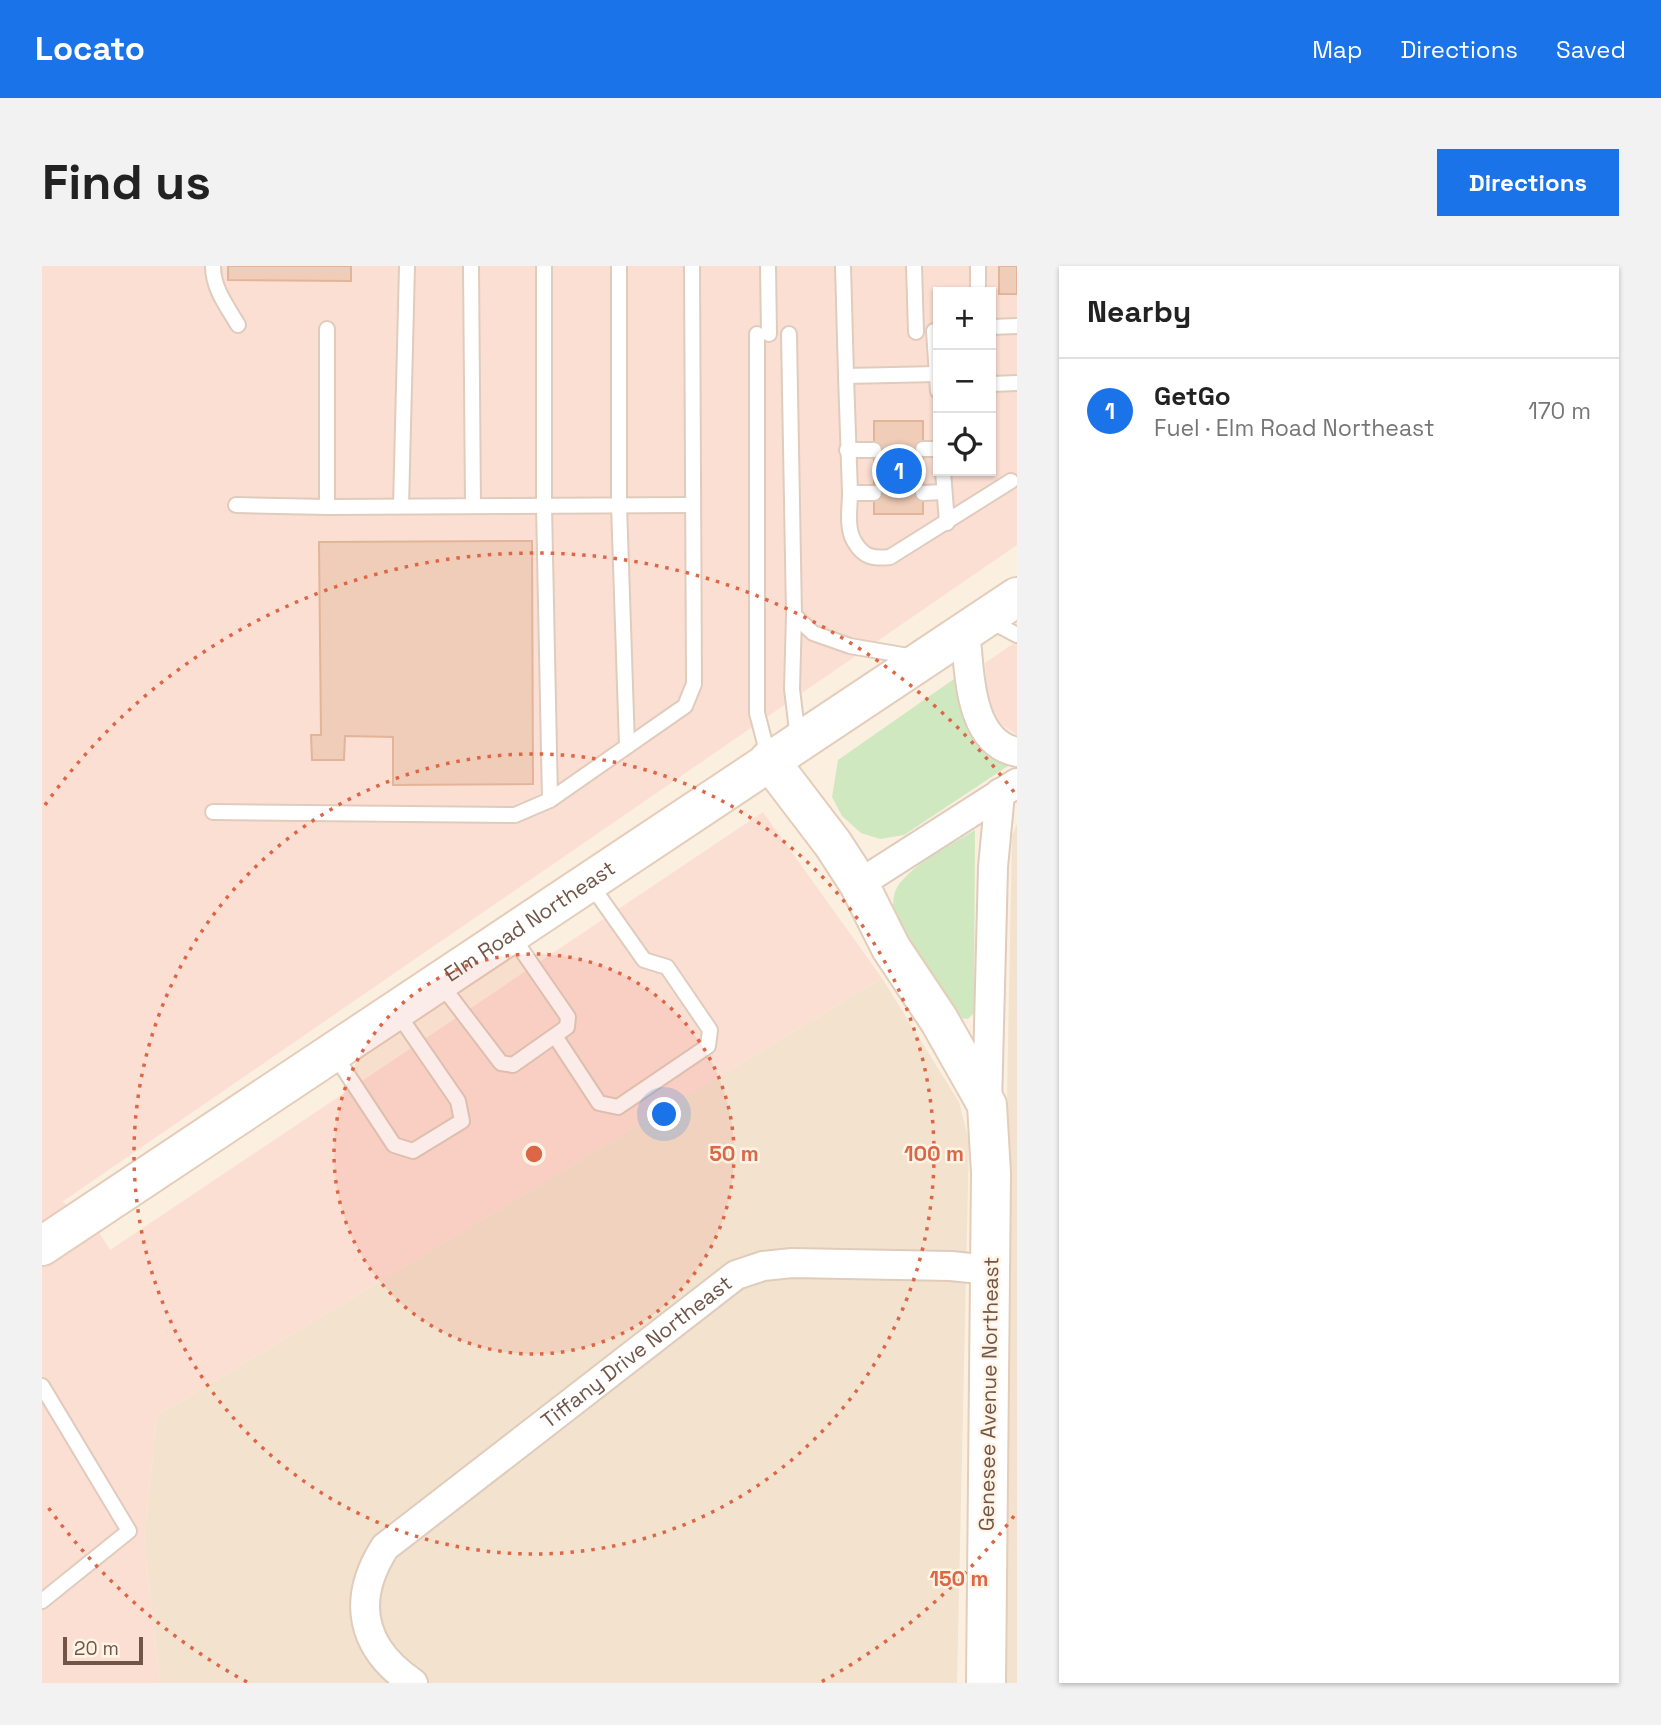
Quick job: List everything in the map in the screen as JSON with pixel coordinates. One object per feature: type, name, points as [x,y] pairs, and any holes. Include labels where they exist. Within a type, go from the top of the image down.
[{"type":"main road","name":"Elm Road Northeast","points":[[42,1246],[922,659],[989,628],[1017,597]]},
{"type":"main road","name":"Genesee Avenue Northeast","points":[[784,750],[833,844],[859,884],[891,948],[939,1020],[987,1105],[991,1173],[986,1683]]},
{"type":"street","points":[[989,628],[976,712],[984,729],[997,743],[1017,752]]},
{"type":"street","points":[[859,884],[1008,788]]},
{"type":"street","name":"Genesee Avenue Northeast","points":[[987,1105],[993,867],[1008,788]]},
{"type":"street","name":"Tiffany Drive Northeast","points":[[413,1683],[393,1669],[375,1647],[369,1634],[365,1606],[367,1584],[385,1547],[736,1275],[763,1266],[792,1263],[951,1266],[990,1270]]},
{"type":"lane","points":[[213,266],[213,276],[219,293],[238,325]]},
{"type":"lane","points":[[401,506],[407,266]]},
{"type":"lane","points":[[471,266],[473,506]]},
{"type":"lane","points":[[544,266],[544,506],[550,800]]},
{"type":"lane","points":[[619,266],[619,505],[627,746]]},
{"type":"lane","points":[[213,812],[515,815],[550,800],[685,706],[695,684],[692,266]]},
{"type":"lane","points":[[768,266],[763,334],[757,713],[784,750]]},
{"type":"lane","points":[[843,266],[850,524],[853,539],[862,551],[874,558],[890,557],[1011,481]]},
{"type":"lane","points":[[914,266],[916,332]]},
{"type":"lane","points":[[978,266],[978,287]]},
{"type":"lane","points":[[996,327],[1017,326]]},
{"type":"lane","points":[[327,329],[327,507]]},
{"type":"lane","points":[[784,750],[792,689],[794,615],[789,334]]},
{"type":"lane","points":[[846,376],[933,374]]},
{"type":"lane","points":[[996,384],[1017,383]]},
{"type":"lane","points":[[923,449],[933,449]]},
{"type":"lane","points":[[847,450],[874,450]]},
{"type":"lane","points":[[943,476],[947,523]]},
{"type":"lane","points":[[923,493],[944,492]]},
{"type":"lane","points":[[850,493],[874,493]]},
{"type":"lane","points":[[236,505],[693,505]]},
{"type":"lane","points":[[794,615],[813,633],[850,646],[922,659]]},
{"type":"lane","points":[[555,1036],[599,1103],[618,1107],[708,1046],[710,1030],[667,967],[644,960],[589,881]]},
{"type":"lane","points":[[439,981],[500,1063],[513,1065],[567,1027],[568,1017],[511,934]]},
{"type":"lane","points":[[333,1052],[394,1145],[413,1151],[462,1121],[458,1101],[395,1011]]},
{"type":"lane","points":[[42,1386],[129,1531],[42,1601]]},
{"type":"shaded area","points":[[42,266],[1017,266],[1017,545],[62,1202],[89,1216],[110,1250],[763,812],[882,978],[157,1416],[144,1539],[160,1683],[42,1683]]},
{"type":"shaded area","points":[[1017,641],[1017,735],[999,723],[987,697],[985,663]]},
{"type":"shaded area","points":[[1017,824],[1017,1683],[1001,1683],[1002,1357],[1012,836]]},
{"type":"shaded area","points":[[882,978],[959,1102],[969,1141],[957,1683],[160,1683],[144,1539],[157,1416]]},
{"type":"green space","points":[[954,679],[960,708],[969,731],[985,749],[1011,764],[904,835],[880,839],[861,833],[842,816],[832,797],[838,760]]},
{"type":"green space","points":[[975,830],[974,1013],[968,1019],[959,1018],[911,953],[894,915],[894,898],[900,883],[916,867]]},
{"type":"building","points":[[228,266],[351,266],[351,281],[228,280]]},
{"type":"building","points":[[999,266],[1017,266],[1017,294],[999,294]]},
{"type":"building","points":[[874,421],[923,421],[923,514],[874,514]]},
{"type":"building","points":[[532,541],[533,784],[393,785],[393,737],[345,736],[344,760],[312,760],[311,735],[321,735],[319,542]]},
{"type":"place","name":"GetGo","points":[[899,471]]}]
